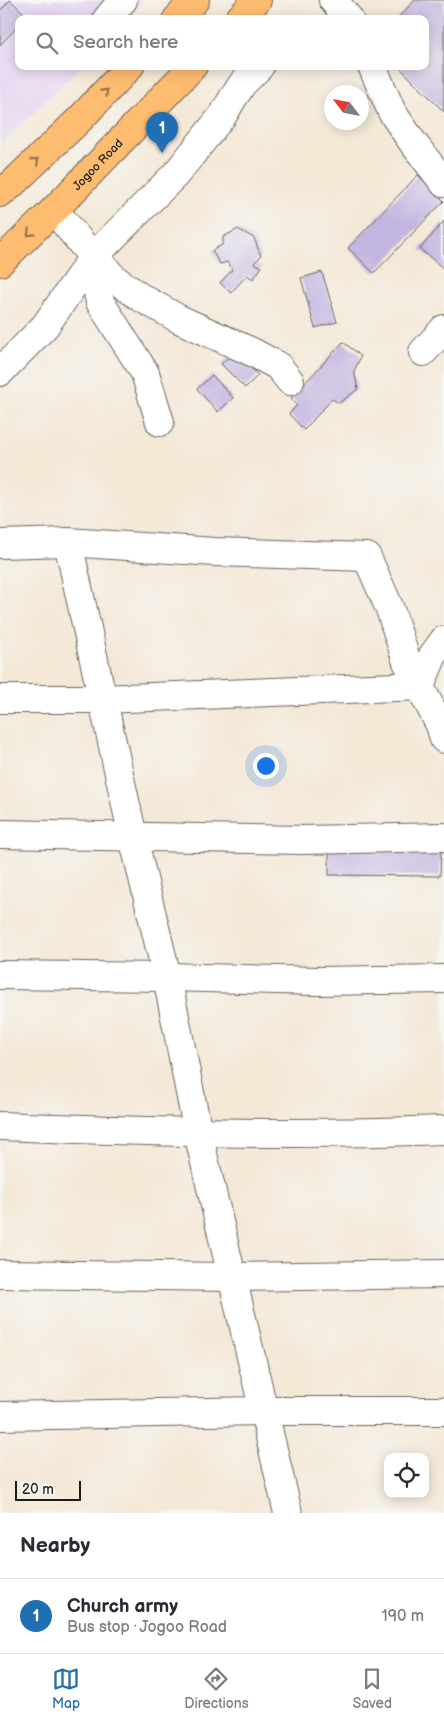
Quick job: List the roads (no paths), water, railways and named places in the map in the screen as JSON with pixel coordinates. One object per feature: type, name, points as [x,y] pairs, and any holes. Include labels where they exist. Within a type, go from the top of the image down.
[{"type":"main road","points":[[243,15],[257,0]]},
{"type":"main road","points":[[0,193],[11,185],[80,119],[126,70]]},
{"type":"main road","name":"Jogoo Road","points":[[0,262],[54,210],[189,70]]},
{"type":"street","points":[[110,15],[123,0]]},
{"type":"street","points":[[333,0],[346,15]]},
{"type":"street","points":[[0,372],[45,326],[176,174],[223,115],[232,98],[256,70]]},
{"type":"street","points":[[374,70],[392,112],[444,183]]},
{"type":"street","points":[[54,210],[116,280],[140,297],[178,319],[252,352],[278,366],[290,381]]},
{"type":"street","points":[[99,263],[98,293],[100,302],[145,373],[160,422]]},
{"type":"street","points":[[423,352],[444,329]]},
{"type":"street","points":[[68,542],[133,837],[167,977],[198,1133],[288,1513]]},
{"type":"street","points":[[0,544],[68,542],[215,552],[367,557],[390,609],[407,662],[443,729]]},
{"type":"street","points":[[420,686],[433,655],[444,640]]},
{"type":"street","points":[[0,699],[102,699],[420,686]]},
{"type":"street","points":[[0,834],[303,840],[444,837]]},
{"type":"street","points":[[0,975],[318,981],[444,979]]},
{"type":"street","points":[[0,1126],[198,1133],[288,1132],[356,1134],[444,1130]]},
{"type":"street","points":[[0,1274],[232,1277],[444,1274]]},
{"type":"street","points":[[0,1416],[444,1410]]},
{"type":"place","name":"Church army","points":[[162,153]]}]
